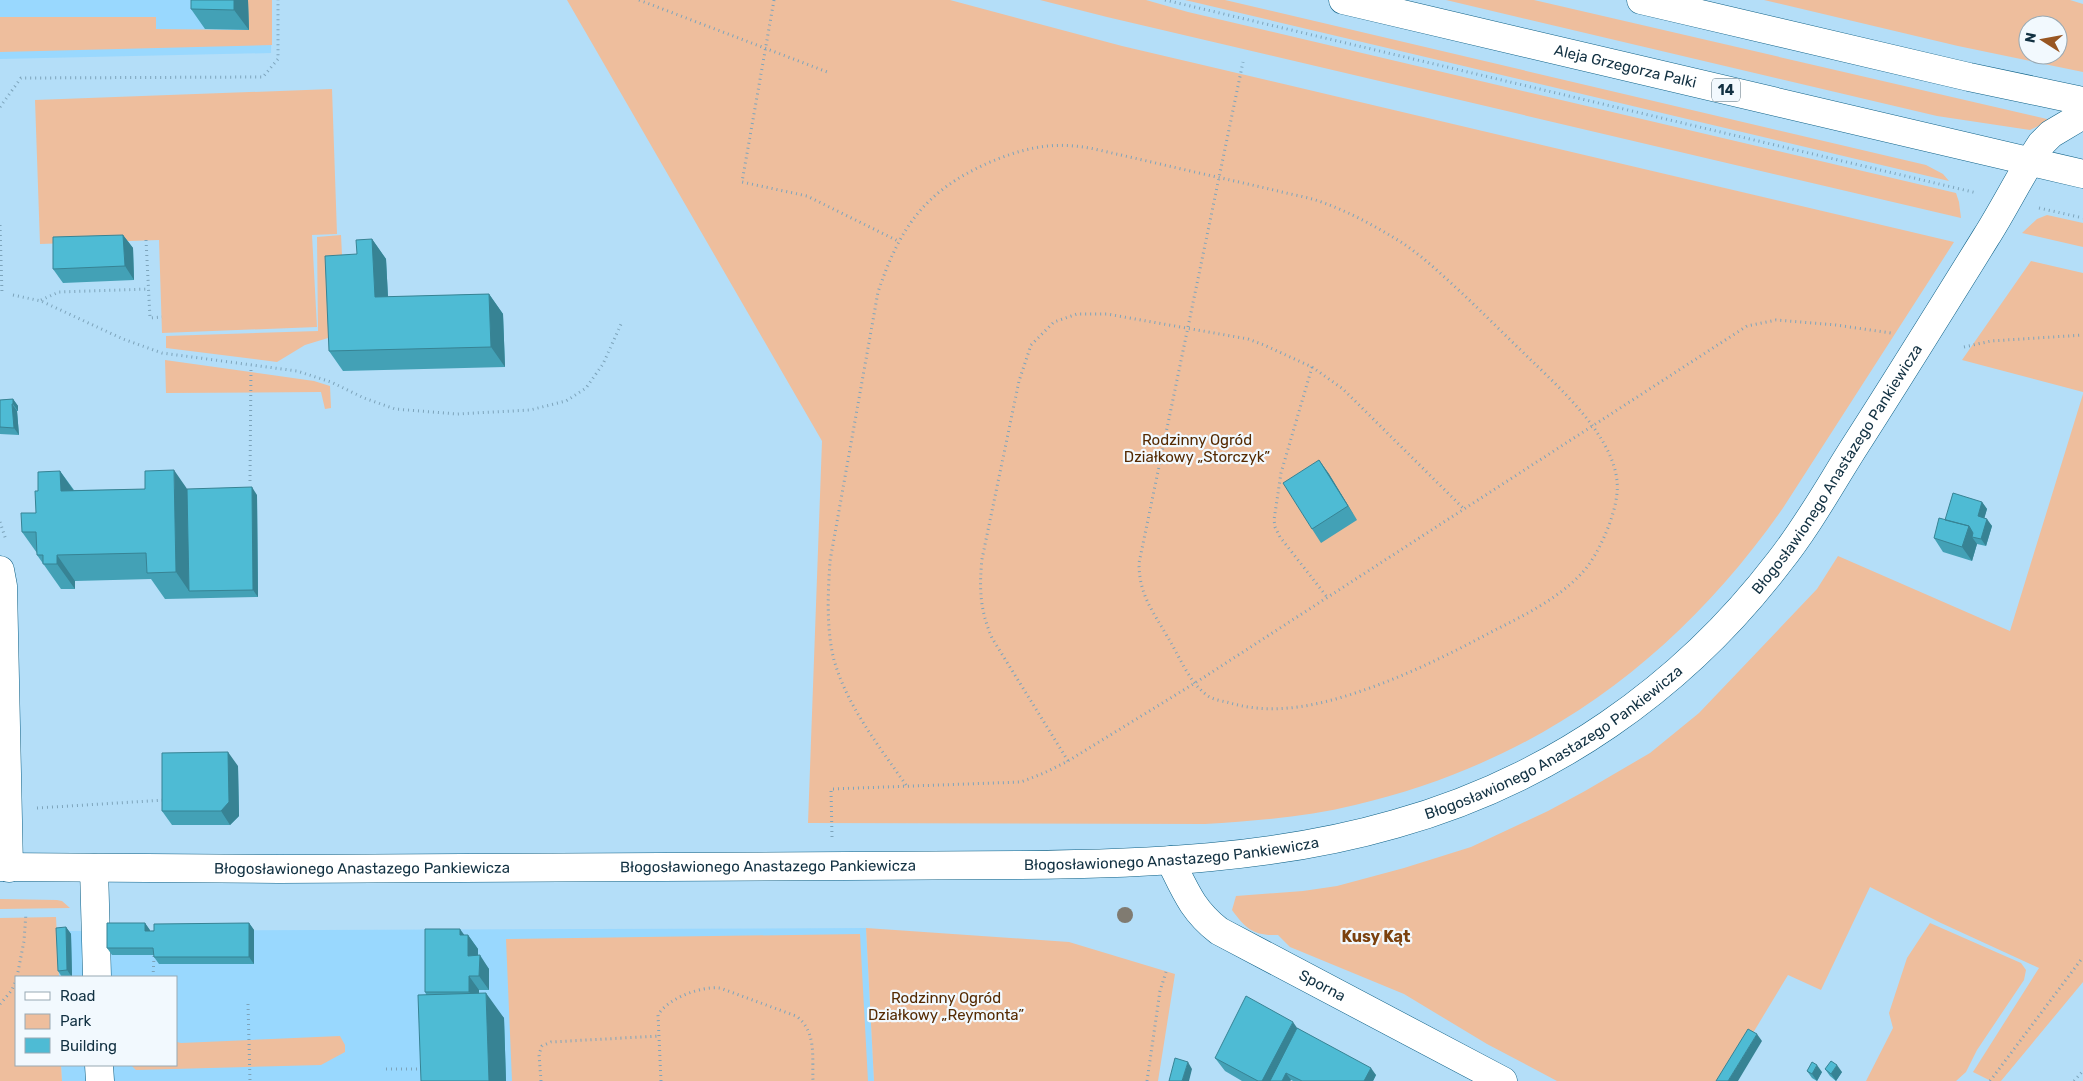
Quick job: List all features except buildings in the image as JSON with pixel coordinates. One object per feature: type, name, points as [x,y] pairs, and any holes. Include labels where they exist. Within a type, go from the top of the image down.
[{"type":"street","name":"Aleja Grzegorza Palki","points":[[1343,0],[2083,174]]},
{"type":"street","points":[[1641,0],[1969,77],[2083,101]]},
{"type":"street","name":"Błogosławionego Anastazego Pankiewicza","points":[[5,868],[279,870],[1058,864],[1170,860],[1267,849],[1350,835],[1393,825],[1435,812],[1519,778],[1596,734],[1635,707],[1676,673],[1751,598],[1808,521],[1919,345],[2030,162],[2051,134],[2083,115]]},
{"type":"street","points":[[0,570],[3,586],[5,868]]},
{"type":"street","name":"Sporna","points":[[1170,860],[1192,905],[1219,931],[1503,1081]]},
{"type":"street","points":[[94,868],[97,976]]},
{"type":"street","points":[[100,1066],[100,1081]]},
{"type":"path","points":[[0,108],[21,78],[263,78],[278,59],[278,0]]},
{"type":"path","points":[[639,0],[830,73]]},
{"type":"path","points":[[774,0],[742,182],[808,196],[898,241]]},
{"type":"path","points":[[1165,0],[2083,218]]},
{"type":"path","points":[[906,785],[869,732],[840,678],[834,658],[828,598],[831,552],[878,292],[888,263],[898,241],[913,218],[932,196],[960,176],[1006,155],[1040,146],[1078,146],[1220,177],[1322,202],[1366,221],[1400,240],[1430,263],[1502,332],[1562,390],[1594,426],[1612,462],[1618,484],[1614,511],[1594,559],[1575,580],[1521,617],[1418,669],[1359,692],[1317,704],[1275,710],[1246,708],[1209,698],[1195,683],[1144,597],[1139,580],[1139,563],[1220,177],[1243,62]]},
{"type":"path","points":[[0,226],[2,294]]},
{"type":"path","points":[[146,240],[150,318],[162,317]]},
{"type":"path","points":[[41,301],[59,292],[149,289]]},
{"type":"path","points":[[13,295],[41,301],[123,339],[162,353],[297,371],[331,382],[364,398],[395,409],[457,414],[530,410],[566,401],[586,388],[603,364],[622,322]]},
{"type":"path","points":[[1068,761],[992,638],[985,622],[981,603],[982,559],[1018,381],[1032,345],[1054,322],[1077,314],[1107,314],[1248,339],[1264,344],[1312,367],[1343,389],[1464,509]]},
{"type":"path","points":[[832,866],[831,789],[1021,782],[1044,774],[1195,683],[1747,326],[1776,320],[1836,325],[1890,333],[1919,345]]},
{"type":"path","points":[[1964,347],[1991,341],[2083,335]]},
{"type":"path","points":[[250,481],[251,366]]},
{"type":"path","points":[[1312,367],[1281,473],[1274,527],[1284,544],[1327,597]]},
{"type":"path","points":[[32,808],[165,800]]},
{"type":"path","points":[[18,976],[24,942],[26,913]]},
{"type":"path","points":[[153,976],[154,955]]},
{"type":"path","points":[[1990,1081],[2083,957]]},
{"type":"path","points":[[1147,1081],[1160,991],[1166,972]]},
{"type":"path","points":[[0,1004],[15,983]]},
{"type":"path","points":[[662,1081],[658,1015],[668,1003],[710,987],[720,988],[796,1016],[802,1021],[812,1038],[813,1081]]},
{"type":"path","points":[[248,1004],[250,1081]]},
{"type":"path","points":[[541,1081],[539,1054],[542,1046],[551,1042],[659,1036]]},
{"type":"path","points":[[386,1069],[417,1068],[431,1070]]},
{"type":"path","points":[[2074,1081],[2083,1071]]},
{"type":"shaded area","points":[[0,0],[272,0],[271,53],[0,59]]},
{"type":"shaded area","points":[[866,928],[874,1081],[62,1081],[61,1066],[178,1066],[178,976],[59,976],[57,931]]},
{"type":"green space","points":[[248,0],[272,0],[272,45],[0,52],[0,17],[156,17],[156,29],[248,30]]},
{"type":"green space","name":"Rodzinny Ogród Działkowy „Storczyk”","points":[[567,0],[950,0],[1122,46],[1954,242],[1783,508],[1741,563],[1697,613],[1649,658],[1597,698],[1542,732],[1484,762],[1421,786],[1355,805],[1318,813],[1280,818],[1205,824],[808,823],[822,441]]},
{"type":"green space","points":[[1040,0],[1146,0],[1188,12],[1956,193],[1961,218],[1107,17]]},
{"type":"green space","points":[[1185,0],[1225,0],[1926,165],[1943,174],[1949,181]]},
{"type":"green space","points":[[1446,0],[1534,0],[2051,120],[2030,130],[1937,116]]},
{"type":"green space","points":[[1764,0],[2070,0],[2083,4],[2083,72],[2049,65],[2068,65],[2068,15],[2018,15],[2018,58]]},
{"type":"green space","points":[[332,89],[337,234],[312,235],[317,327],[162,333],[159,240],[40,244],[35,100]]},
{"type":"green space","points":[[2047,215],[2083,223],[2083,247],[2022,233],[2037,219]]},
{"type":"green space","points":[[341,235],[342,255],[335,271],[328,338],[305,345],[277,362],[166,348],[166,336],[318,331],[317,237]]},
{"type":"green space","points":[[2031,261],[2083,273],[2083,392],[1962,360]]},
{"type":"green space","points":[[165,360],[314,381],[330,386],[331,408],[325,409],[321,392],[166,393]]},
{"type":"green space","points":[[2083,394],[2083,982],[2001,1081],[1991,1081],[1973,1072],[2039,968],[1941,923],[1870,887],[1821,990],[1788,975],[1724,1081],[1557,1081],[1487,1044],[1404,994],[1290,947],[1278,935],[1257,933],[1251,930],[1246,927],[1232,910],[1236,896],[1303,891],[1337,886],[1471,847],[1548,811],[1585,791],[1650,753],[1699,713],[1817,589],[1838,556],[2010,631]]},
{"type":"green space","points":[[0,899],[57,900],[62,901],[70,908],[0,909]]},
{"type":"green space","points":[[56,917],[59,976],[15,976],[15,1066],[61,1066],[62,1081],[0,1081],[0,918]]},
{"type":"green space","points":[[1930,923],[2021,963],[2026,970],[2024,980],[1977,1050],[1966,1072],[1956,1081],[1866,1081],[1893,1028],[1889,1013],[1907,958]]},
{"type":"green space","name":"Rodzinny Ogród Działkowy „Reymonta”","points":[[866,928],[1069,942],[1175,974],[1158,1081],[874,1081]]},
{"type":"green space","points":[[860,934],[868,1081],[512,1081],[506,939]]},
{"type":"green space","points":[[340,1036],[345,1045],[345,1052],[321,1065],[136,1070],[132,1066],[178,1066],[178,1042]]},
{"type":"district","name":"Kusy Kąt","points":[[1376,936]]}]
